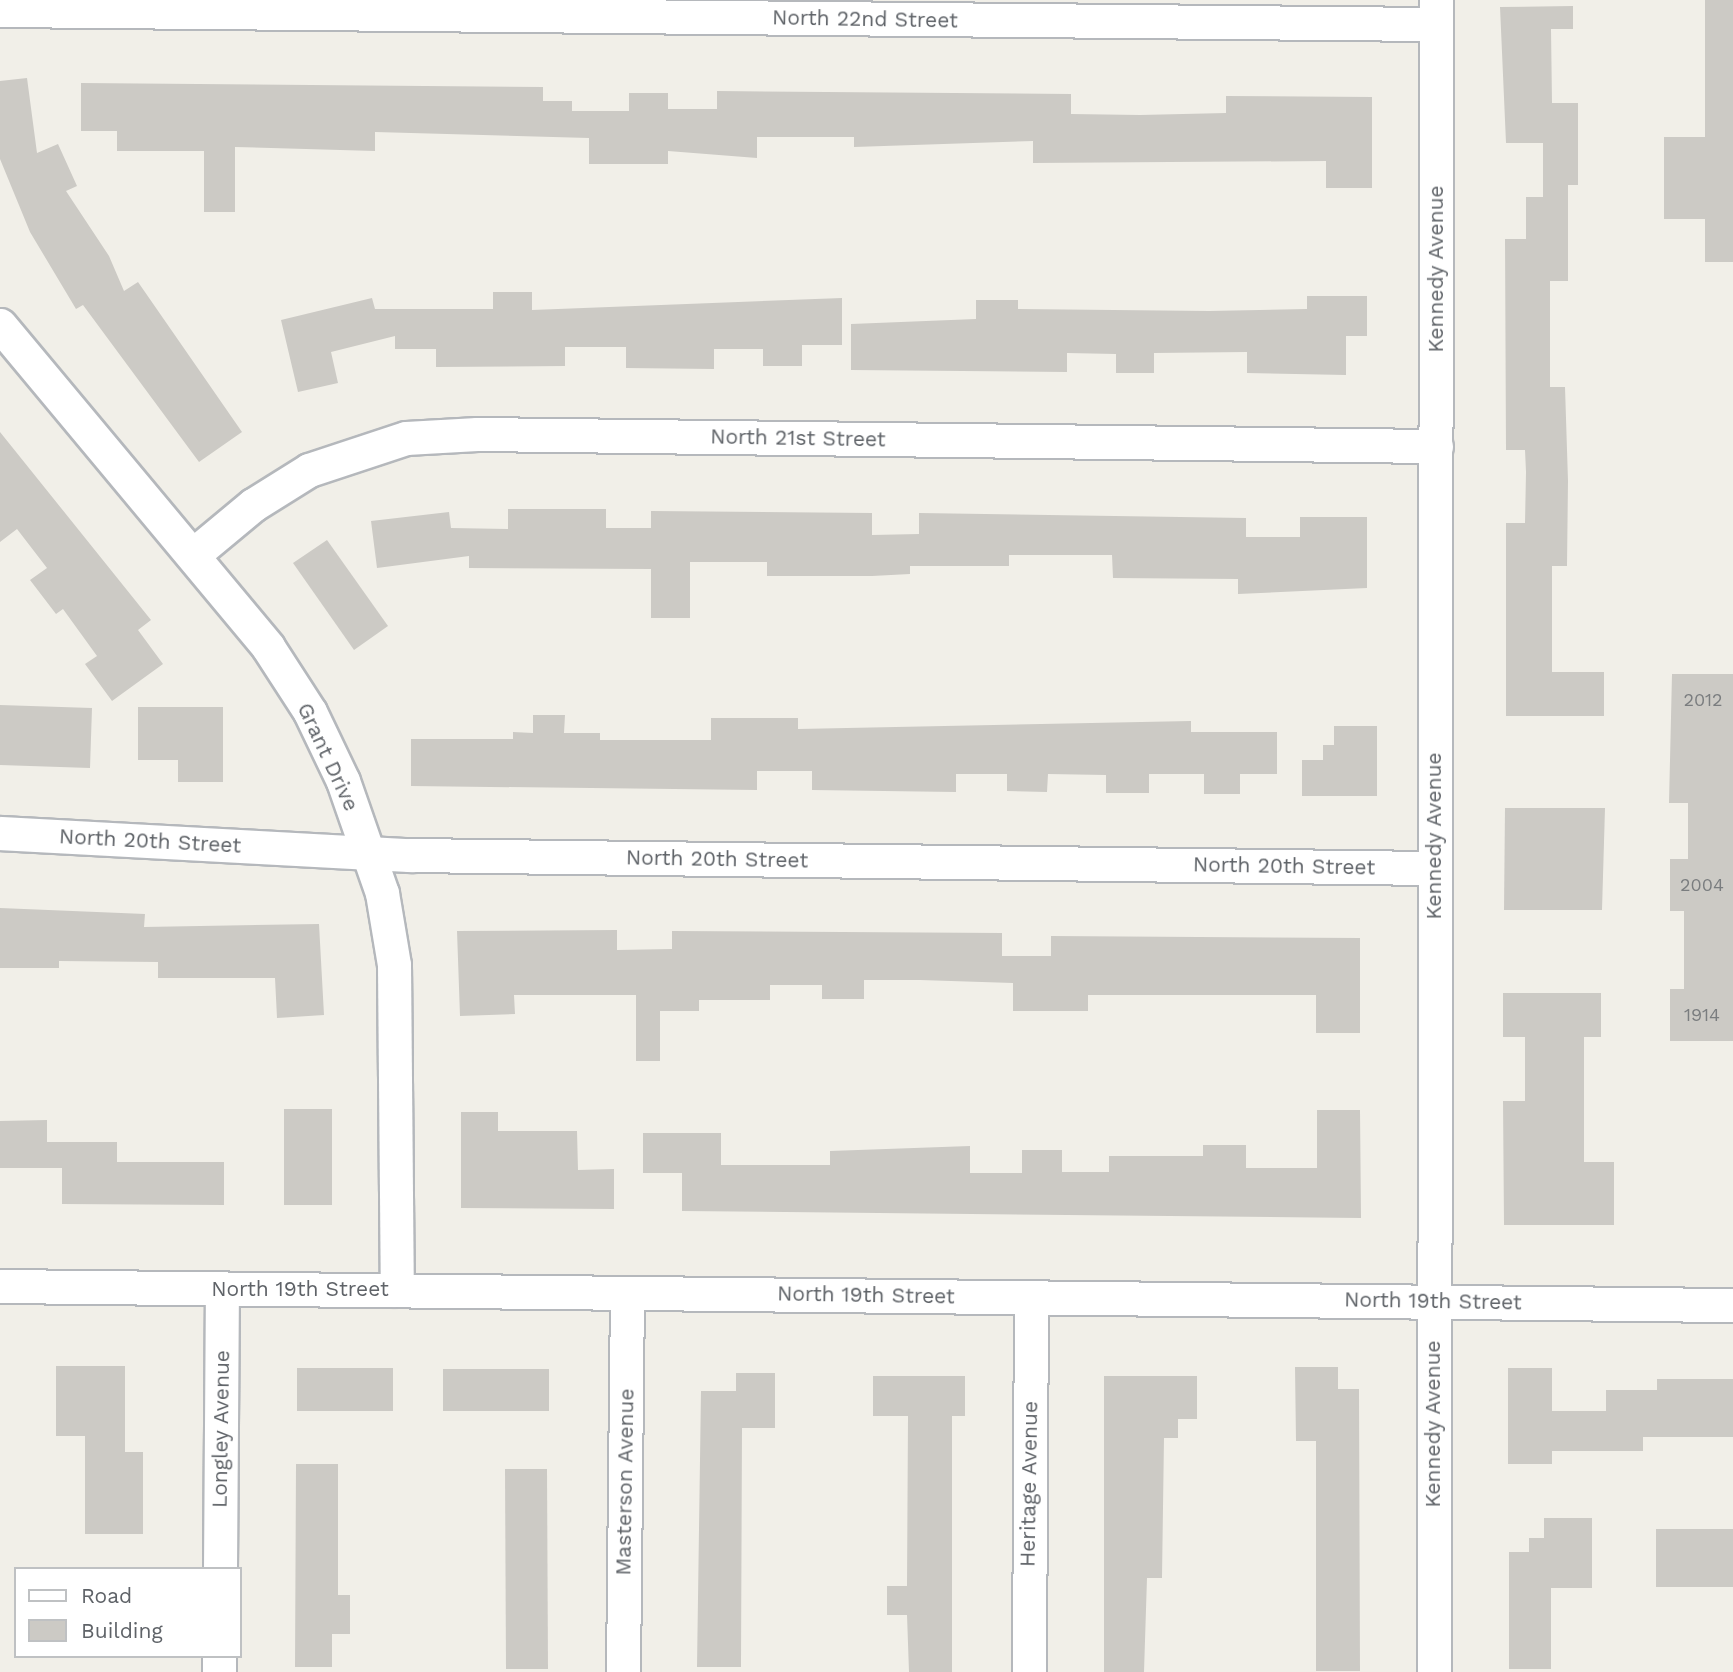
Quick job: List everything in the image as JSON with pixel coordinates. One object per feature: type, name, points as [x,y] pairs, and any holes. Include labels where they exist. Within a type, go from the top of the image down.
[{"type":"street","name":"North 22nd Street","points":[[0,10],[1436,12]]},
{"type":"street","name":"Kennedy Avenue","points":[[1434,1672],[1436,12]]},
{"type":"street","name":"Grant Drive","points":[[0,325],[194,554],[268,647],[310,712],[370,854],[389,930],[397,1002],[397,1290]]},
{"type":"street","name":"North 21st Street","points":[[194,554],[253,505],[309,470],[370,445],[442,435],[1436,446]]},
{"type":"street","name":"North 20th Street","points":[[0,833],[370,854],[1434,867]]},
{"type":"street","name":"North 19th Street","points":[[0,1286],[1733,1305]]},
{"type":"street","name":"Longley Avenue","points":[[220,1567],[222,1289]]},
{"type":"street","name":"Masterson Avenue","points":[[623,1672],[627,1293]]},
{"type":"street","name":"Heritage Avenue","points":[[1029,1672],[1031,1297]]},
{"type":"building","points":[[1705,0],[1733,0],[1733,262],[1705,262],[1705,219],[1664,219],[1664,137],[1705,137]]},
{"type":"building","points":[[1573,6],[1573,29],[1551,29],[1552,103],[1578,103],[1578,185],[1568,185],[1568,281],[1550,281],[1550,387],[1565,387],[1568,481],[1567,566],[1552,566],[1552,672],[1604,672],[1604,716],[1506,716],[1506,523],[1525,523],[1526,472],[1525,450],[1506,450],[1505,239],[1526,239],[1526,197],[1543,197],[1543,143],[1506,143],[1500,7]]},
{"type":"building","points":[[27,78],[37,153],[58,144],[77,186],[66,191],[109,256],[124,291],[138,282],[242,432],[199,462],[83,305],[76,309],[30,232],[0,159],[0,81]]},
{"type":"building","points":[[81,83],[543,87],[543,101],[572,101],[572,111],[629,111],[629,93],[668,93],[668,109],[717,109],[717,91],[1071,94],[1071,114],[1140,115],[1226,113],[1226,96],[1372,97],[1372,188],[1326,188],[1326,161],[1033,163],[1033,141],[854,147],[854,137],[757,137],[757,158],[668,151],[668,164],[589,164],[589,138],[375,132],[375,151],[235,147],[235,212],[204,212],[204,151],[117,151],[117,131],[81,131]]},
{"type":"building","points":[[493,292],[532,292],[532,310],[842,298],[842,345],[802,345],[802,366],[763,366],[763,349],[714,349],[714,369],[626,368],[626,347],[565,347],[565,366],[436,367],[436,349],[395,349],[395,336],[331,352],[338,383],[298,392],[281,320],[372,298],[375,309],[493,309]]},
{"type":"building","points":[[1307,296],[1367,296],[1367,336],[1346,336],[1346,375],[1247,373],[1247,352],[1154,353],[1154,373],[1116,373],[1116,354],[1067,353],[1067,372],[851,370],[851,324],[976,319],[976,300],[1018,300],[1018,309],[1209,311],[1307,309]]},
{"type":"building","points":[[0,432],[151,620],[138,630],[163,664],[112,701],[85,664],[97,656],[63,609],[56,614],[30,580],[47,568],[17,529],[0,542]]},
{"type":"building","points":[[508,509],[606,509],[606,528],[651,528],[651,511],[872,513],[872,535],[919,534],[919,513],[1246,518],[1246,537],[1300,537],[1300,517],[1367,517],[1367,588],[1238,594],[1238,579],[1113,578],[1112,555],[1009,555],[1009,566],[910,566],[910,574],[872,576],[767,576],[767,562],[690,562],[690,618],[651,618],[651,569],[469,568],[469,556],[377,568],[371,521],[449,512],[451,528],[508,529]]},
{"type":"building","points":[[327,540],[388,626],[354,650],[293,563]]},
{"type":"building","points":[[1672,674],[1733,674],[1733,1041],[1670,1041],[1670,989],[1684,989],[1684,911],[1670,911],[1670,859],[1688,859],[1688,803],[1669,803]]},
{"type":"building","points":[[0,705],[92,708],[90,768],[0,765]]},
{"type":"building","points":[[138,707],[223,707],[223,782],[178,782],[178,760],[138,760]]},
{"type":"building","points":[[533,715],[565,715],[564,733],[600,733],[600,740],[711,740],[711,718],[798,718],[798,729],[1191,721],[1191,732],[1277,732],[1277,774],[1240,774],[1240,794],[1204,794],[1204,774],[1149,774],[1149,793],[1106,793],[1106,775],[1048,774],[1047,792],[1007,791],[1007,774],[956,774],[956,792],[812,790],[812,771],[757,771],[757,790],[411,786],[411,739],[513,739],[513,732],[533,733]]},
{"type":"building","points":[[1334,726],[1377,726],[1377,796],[1302,796],[1302,760],[1323,760],[1323,745],[1334,745]]},
{"type":"building","points":[[1505,808],[1605,808],[1602,910],[1504,910]]},
{"type":"building","points":[[0,908],[145,914],[144,927],[319,924],[324,1015],[277,1018],[275,978],[158,978],[158,962],[59,961],[59,968],[0,968]]},
{"type":"building","points":[[617,930],[617,950],[672,949],[672,931],[1002,933],[1002,956],[1051,956],[1051,936],[1360,938],[1360,1033],[1316,1033],[1316,995],[1088,995],[1088,1011],[1013,1011],[1013,983],[920,980],[864,980],[864,999],[822,999],[822,985],[770,985],[770,1000],[699,1000],[699,1011],[660,1011],[660,1061],[636,1061],[636,995],[514,995],[515,1014],[460,1016],[457,931]]},
{"type":"building","points":[[1503,993],[1601,993],[1601,1037],[1584,1037],[1584,1162],[1614,1162],[1614,1225],[1504,1225],[1503,1101],[1525,1101],[1525,1037],[1503,1037]]},
{"type":"building","points":[[284,1109],[332,1109],[332,1205],[284,1205]]},
{"type":"building","points":[[1317,1110],[1360,1110],[1361,1218],[682,1211],[682,1173],[643,1173],[643,1133],[721,1133],[721,1165],[830,1165],[830,1151],[970,1146],[970,1173],[1022,1173],[1022,1150],[1062,1150],[1062,1172],[1109,1172],[1109,1156],[1203,1156],[1203,1145],[1246,1145],[1246,1168],[1317,1168]]},
{"type":"building","points":[[461,1112],[498,1112],[498,1131],[577,1131],[578,1170],[614,1169],[614,1209],[461,1208]]},
{"type":"building","points":[[47,1120],[47,1142],[117,1142],[117,1162],[224,1162],[224,1205],[62,1204],[62,1168],[0,1168],[0,1121]]},
{"type":"building","points":[[56,1366],[125,1366],[125,1452],[143,1452],[143,1534],[85,1534],[85,1436],[56,1436]]},
{"type":"building","points":[[1295,1367],[1338,1367],[1338,1389],[1359,1389],[1360,1671],[1316,1671],[1316,1441],[1296,1441]]},
{"type":"building","points":[[297,1368],[393,1368],[393,1411],[297,1411]]},
{"type":"building","points":[[1508,1368],[1552,1368],[1552,1411],[1606,1411],[1606,1390],[1657,1390],[1657,1379],[1733,1379],[1733,1437],[1643,1437],[1643,1451],[1552,1451],[1552,1464],[1508,1464]]},
{"type":"building","points":[[443,1369],[549,1369],[549,1411],[443,1411]]},
{"type":"building","points":[[736,1373],[775,1373],[775,1428],[742,1428],[741,1667],[697,1667],[701,1391],[736,1391]]},
{"type":"building","points":[[873,1376],[965,1376],[965,1416],[952,1416],[952,1672],[909,1672],[907,1615],[887,1615],[887,1586],[907,1586],[908,1416],[873,1416]]},
{"type":"building","points":[[1104,1376],[1197,1376],[1197,1419],[1178,1419],[1178,1438],[1164,1438],[1162,1578],[1147,1578],[1144,1672],[1104,1672]]},
{"type":"building","points":[[296,1464],[338,1464],[338,1595],[350,1595],[350,1634],[332,1634],[332,1667],[295,1667]]},
{"type":"building","points":[[505,1469],[547,1469],[548,1669],[506,1669]]},
{"type":"building","points":[[1544,1518],[1592,1518],[1592,1588],[1551,1588],[1551,1669],[1509,1669],[1509,1552],[1529,1552],[1529,1538],[1544,1538]]},
{"type":"building","points":[[1656,1529],[1733,1529],[1733,1587],[1656,1587]]}]
